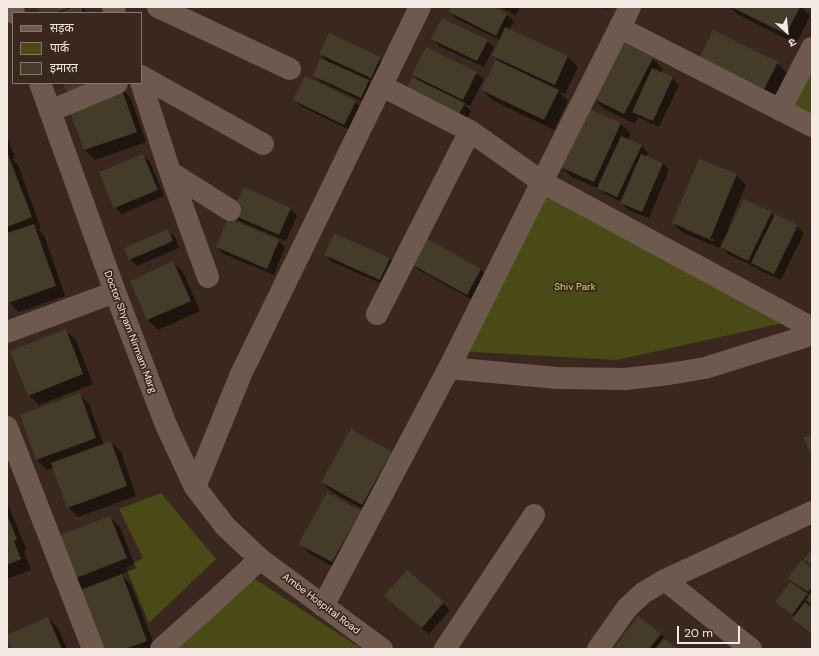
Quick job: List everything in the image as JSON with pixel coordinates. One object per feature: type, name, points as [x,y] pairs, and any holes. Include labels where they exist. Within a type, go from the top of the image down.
[{"type":"street","points":[[158,7],[290,69]]},
{"type":"street","points":[[195,487],[241,374],[420,7]]},
{"type":"street","points":[[323,606],[449,368],[630,7]]},
{"type":"street","points":[[620,28],[812,126]]},
{"type":"street","points":[[780,110],[812,48]]},
{"type":"street","points":[[142,77],[263,144]]},
{"type":"street","name":"Doctor Shyam Nirmam Marg","points":[[40,84],[115,292],[166,426],[195,487],[225,526],[260,559]]},
{"type":"street","points":[[50,111],[115,84]]},
{"type":"street","points":[[142,84],[170,172],[208,277]]},
{"type":"street","points":[[382,86],[470,131],[542,182],[812,328]]},
{"type":"street","points":[[377,314],[470,131]]},
{"type":"street","points":[[170,172],[230,210]]},
{"type":"street","points":[[7,332],[115,292]]},
{"type":"street","points":[[449,368],[557,378],[625,378],[668,374],[705,368],[812,334]]},
{"type":"street","points":[[7,427],[93,649]]},
{"type":"street","points":[[598,649],[627,608],[643,593],[665,580],[812,512]]},
{"type":"street","points":[[445,649],[534,515]]},
{"type":"street","points":[[161,649],[260,559]]},
{"type":"street","name":"Ambe Hospital Road","points":[[260,559],[381,649]]},
{"type":"street","points":[[665,580],[751,649]]},
{"type":"green space","points":[[812,34],[812,117],[779,99]]},
{"type":"green space","name":"Shiv Park","points":[[546,191],[792,321],[617,360],[456,351]]},
{"type":"green space","points":[[161,493],[216,559],[149,623],[126,568],[143,558],[119,509]]},
{"type":"green space","points":[[252,577],[362,649],[170,649]]},
{"type":"building","points":[[38,7],[71,7],[58,12],[40,12]]},
{"type":"building","points":[[74,7],[81,7],[83,12],[62,12]]},
{"type":"building","points":[[451,7],[494,7],[507,14],[496,36],[449,12]]},
{"type":"building","points":[[731,7],[800,7],[786,34]]},
{"type":"building","points":[[442,18],[488,40],[477,61],[431,39]]},
{"type":"building","points":[[505,27],[568,56],[555,85],[492,56]]},
{"type":"building","points":[[713,30],[778,62],[763,91],[699,59]]},
{"type":"building","points":[[329,33],[381,57],[371,78],[319,54]]},
{"type":"building","points":[[621,41],[653,58],[624,114],[592,98]]},
{"type":"building","points":[[426,47],[477,72],[463,100],[412,75]]},
{"type":"building","points":[[320,58],[369,80],[361,98],[313,76]]},
{"type":"building","points":[[496,60],[559,90],[544,120],[481,90]]},
{"type":"building","points":[[652,68],[673,77],[653,121],[632,112]]},
{"type":"building","points":[[305,76],[356,101],[344,125],[293,100]]},
{"type":"building","points":[[412,77],[465,103],[457,118],[405,92]]},
{"type":"building","points":[[63,84],[95,84],[68,96]]},
{"type":"building","points":[[121,87],[137,132],[84,150],[68,106]]},
{"type":"building","points":[[587,108],[621,123],[594,182],[560,167]]},
{"type":"building","points":[[621,136],[642,145],[617,197],[597,188]]},
{"type":"building","points":[[7,152],[32,217],[7,227]]},
{"type":"building","points":[[143,154],[158,190],[114,208],[99,172]]},
{"type":"building","points":[[641,154],[663,163],[642,212],[620,203]]},
{"type":"building","points":[[699,159],[737,174],[710,239],[672,223]]},
{"type":"building","points":[[244,187],[291,208],[279,235],[231,214]]},
{"type":"building","points":[[744,199],[772,212],[748,261],[720,247]]},
{"type":"building","points":[[775,214],[798,225],[774,274],[751,263]]},
{"type":"building","points":[[228,218],[279,240],[267,269],[216,247]]},
{"type":"building","points":[[34,224],[56,286],[8,303],[7,233]]},
{"type":"building","points":[[168,229],[173,241],[129,260],[124,248]]},
{"type":"building","points":[[334,233],[390,258],[380,280],[324,255]]},
{"type":"building","points":[[424,237],[481,269],[467,295],[409,263]]},
{"type":"building","points":[[173,261],[191,301],[147,320],[130,281]]},
{"type":"building","points":[[66,329],[83,374],[28,396],[10,351]]},
{"type":"building","points":[[80,393],[96,438],[36,460],[20,415]]},
{"type":"building","points":[[351,429],[392,452],[362,505],[321,482]]},
{"type":"building","points":[[812,434],[812,454],[803,438]]},
{"type":"building","points":[[111,441],[127,486],[67,508],[51,463]]},
{"type":"building","points":[[327,493],[361,511],[332,562],[298,544]]},
{"type":"building","points":[[7,515],[17,539],[14,541],[21,559],[7,565]]},
{"type":"building","points":[[110,516],[127,558],[71,580],[55,537]]},
{"type":"building","points":[[812,549],[812,565],[804,559]]},
{"type":"building","points":[[802,560],[812,568],[812,587],[808,592],[788,578]]},
{"type":"building","points":[[407,570],[444,602],[422,628],[384,596]]},
{"type":"building","points":[[122,574],[147,641],[125,649],[96,649],[75,592]]},
{"type":"building","points":[[790,582],[807,594],[792,615],[775,602]]},
{"type":"building","points":[[812,591],[812,605],[806,600]]},
{"type":"building","points":[[805,602],[812,607],[812,634],[792,619]]},
{"type":"building","points":[[638,616],[661,634],[649,649],[613,649]]},
{"type":"building","points":[[48,617],[62,649],[11,649],[7,635]]},
{"type":"building","points":[[664,638],[678,649],[655,649]]}]
